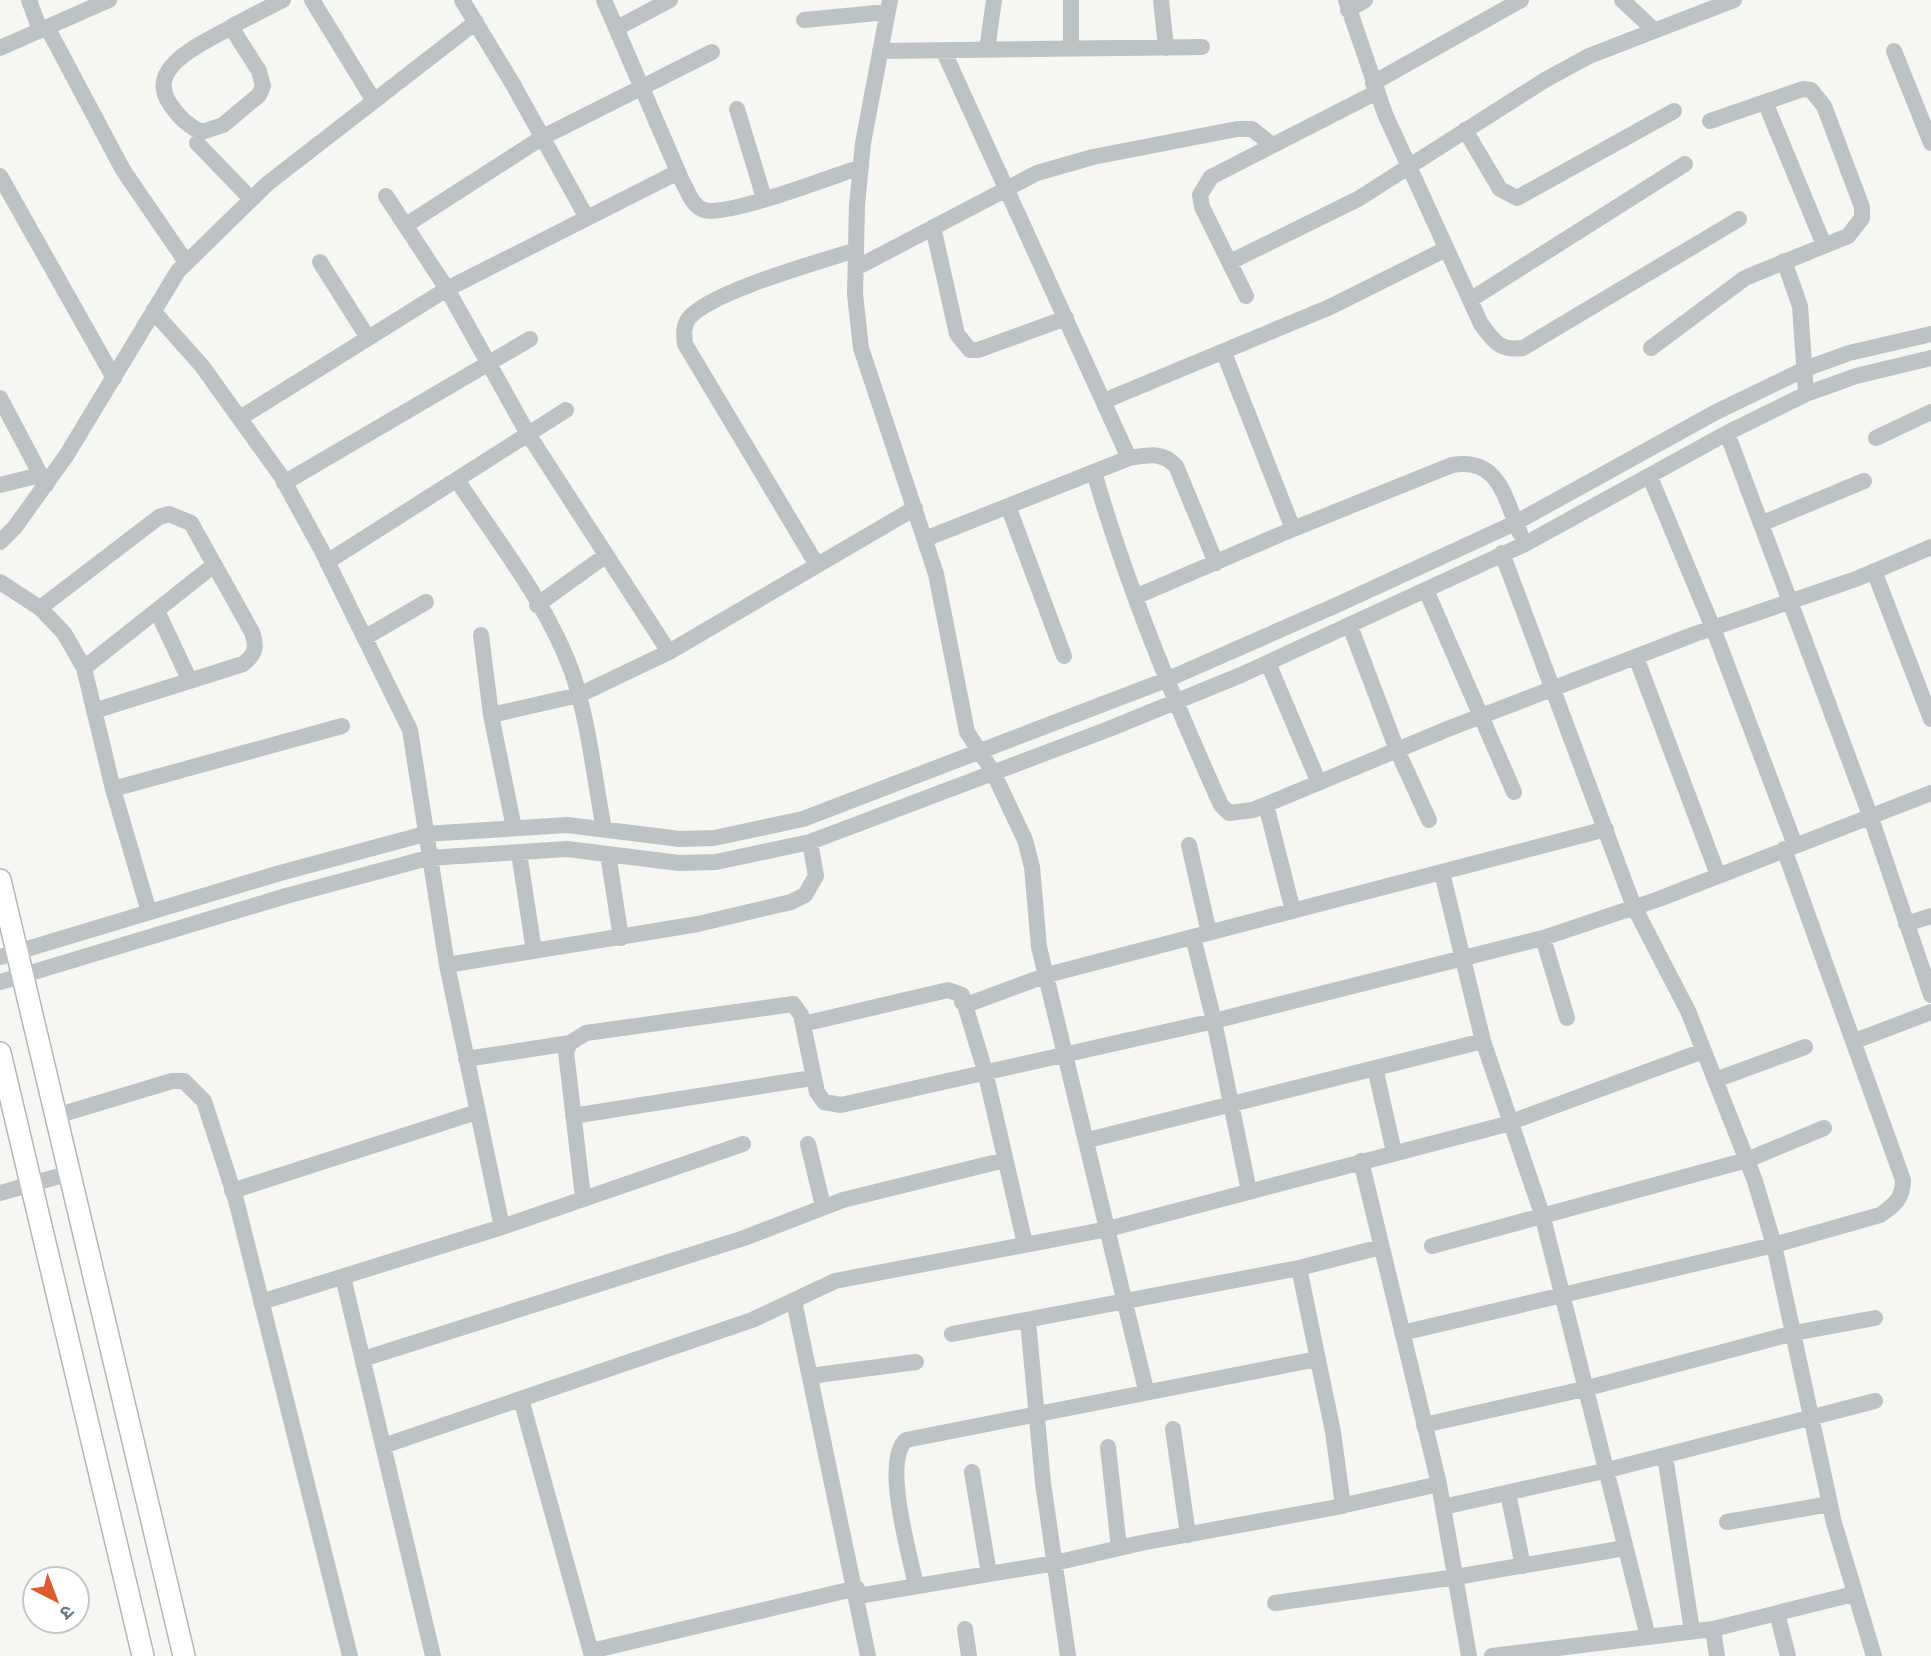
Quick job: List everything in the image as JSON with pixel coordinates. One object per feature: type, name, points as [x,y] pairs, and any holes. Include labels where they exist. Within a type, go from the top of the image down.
[{"type":"main road","points":[[0,880],[8,955],[22,976],[184,1656]]},
{"type":"main road","points":[[0,1053],[143,1656]]},
{"type":"street","points":[[29,0],[123,170],[186,262]]},
{"type":"street","points":[[0,48],[109,0]]},
{"type":"street","points":[[232,27],[259,71],[262,86],[259,95],[223,124],[202,132],[192,128],[167,99],[162,86],[165,74],[174,62],[232,27],[283,0]]},
{"type":"street","points":[[312,0],[374,101]]},
{"type":"street","points":[[463,0],[587,218]]},
{"type":"street","points":[[604,0],[678,172],[693,202],[701,209],[711,211],[764,198],[861,167]]},
{"type":"street","points":[[617,28],[670,0]]},
{"type":"street","points":[[987,50],[994,0]]},
{"type":"street","points":[[1070,49],[1071,0]]},
{"type":"street","points":[[1161,0],[1166,48]]},
{"type":"street","points":[[1365,0],[1347,5],[1375,87],[1481,324],[1495,344],[1508,350],[1523,348],[1739,219]]},
{"type":"street","points":[[1246,296],[1202,207],[1200,195],[1211,177],[1375,87],[1521,0]]},
{"type":"street","points":[[1622,0],[1653,29]]},
{"type":"street","points":[[1230,262],[1330,215],[1590,56],[1653,29],[1734,0]]},
{"type":"street","points":[[804,20],[888,6],[861,167],[855,294],[862,348],[936,574],[961,715],[979,752],[993,772],[1027,849],[1039,947],[1088,1140],[1146,1390]]},
{"type":"street","points":[[0,542],[114,378],[153,311],[186,262],[251,199],[476,22]]},
{"type":"street","points":[[880,51],[1202,47]]},
{"type":"street","points":[[943,50],[1129,458]]},
{"type":"street","points":[[1894,51],[1926,116],[1931,143]]},
{"type":"street","points":[[406,225],[543,137],[712,52]]},
{"type":"street","points":[[1651,348],[1745,278],[1848,236],[1862,218],[1862,207],[1825,106],[1818,95],[1803,89],[1710,121]]},
{"type":"street","points":[[1765,102],[1824,245]]},
{"type":"street","points":[[737,109],[764,198]]},
{"type":"street","points":[[1465,130],[1500,189],[1517,198],[1674,111]]},
{"type":"street","points":[[856,268],[1006,187],[1062,165],[1237,129],[1252,129],[1272,145]]},
{"type":"street","points":[[197,143],[251,199]]},
{"type":"street","points":[[1470,300],[1685,164]]},
{"type":"street","points":[[240,418],[447,289],[678,172]]},
{"type":"street","points":[[0,176],[114,378]]},
{"type":"street","points":[[386,196],[447,289],[528,434],[669,652]]},
{"type":"street","points":[[933,227],[957,334],[970,349],[978,350],[1066,318]]},
{"type":"street","points":[[1104,401],[1330,307],[1447,249]]},
{"type":"street","points":[[817,565],[685,344],[684,330],[687,320],[696,312],[742,288],[856,250]]},
{"type":"street","points":[[1784,261],[1800,306],[1806,394]]},
{"type":"street","points":[[320,262],[368,338]]},
{"type":"street","points":[[153,311],[202,366],[284,483],[366,637],[410,730],[428,858],[447,965],[502,1227]]},
{"type":"street","points":[[8,955],[425,834],[567,825],[680,839],[746,833],[803,819],[1166,680],[1515,523],[1716,412],[1805,369],[1849,353],[1931,334]]},
{"type":"street","points":[[284,483],[530,339]]},
{"type":"street","points":[[1224,353],[1293,528]]},
{"type":"street","points":[[0,982],[286,895],[428,858],[567,849],[679,863],[716,862],[810,842],[1175,703],[1268,663],[1525,544],[1727,433],[1806,394],[1856,376],[1931,358]]},
{"type":"street","points":[[0,398],[43,480]]},
{"type":"street","points":[[327,562],[566,410]]},
{"type":"street","points":[[1876,439],[1931,412]]},
{"type":"street","points":[[1727,433],[1763,523],[1871,818],[1931,995]]},
{"type":"street","points":[[925,539],[1129,458],[1159,454],[1169,458],[1176,466],[1216,563]]},
{"type":"street","points":[[1135,597],[1293,528],[1452,465],[1469,462],[1484,466],[1493,474],[1525,544]]},
{"type":"street","points":[[1094,472],[1118,553],[1175,703],[1221,805],[1229,813],[1241,813],[1266,805],[1482,716],[1713,628],[1874,571],[1931,547]]},
{"type":"street","points":[[1402,1333],[1774,1245],[1880,1214],[1894,1206],[1903,1195],[1903,1180],[1713,628],[1650,477]]},
{"type":"street","points":[[0,485],[43,480]]},
{"type":"street","points":[[457,480],[559,643],[579,695],[604,830]]},
{"type":"street","points":[[1763,523],[1864,481]]},
{"type":"street","points":[[1008,506],[1063,656]]},
{"type":"street","points":[[492,715],[556,703],[579,695],[669,652],[915,508]]},
{"type":"street","points":[[40,608],[159,517],[169,514],[191,523],[215,565],[256,645],[254,656],[243,664],[94,711]]},
{"type":"street","points":[[1502,553],[1555,688],[1634,907],[1688,1011],[1747,1160],[1774,1245],[1830,1504],[1874,1656]]},
{"type":"street","points":[[537,605],[605,556]]},
{"type":"street","points":[[84,668],[215,565]]},
{"type":"street","points":[[1874,571],[1931,719]]},
{"type":"street","points":[[0,582],[40,608],[64,633],[84,668],[113,789],[149,912]]},
{"type":"street","points":[[1426,590],[1514,792]]},
{"type":"street","points":[[366,637],[426,602]]},
{"type":"street","points":[[157,611],[190,681]]},
{"type":"street","points":[[1350,626],[1397,750],[1429,820]]},
{"type":"street","points":[[481,635],[492,715],[514,828]]},
{"type":"street","points":[[1636,657],[1718,875]]},
{"type":"street","points":[[1268,663],[1319,783]]},
{"type":"street","points":[[113,789],[342,726]]},
{"type":"street","points":[[466,1059],[570,1044],[586,1033],[783,1003],[799,1008],[812,1078],[824,1102],[841,1105],[1214,1021],[1543,937],[1634,907],[1931,793]]},
{"type":"street","points":[[1266,805],[1293,911]]},
{"type":"street","points":[[964,1003],[1046,975],[1606,829]]},
{"type":"street","points":[[447,965],[698,924],[791,902],[805,895],[816,876],[810,842]]},
{"type":"street","points":[[1189,845],[1209,933]]},
{"type":"street","points":[[519,853],[534,951]]},
{"type":"street","points":[[608,854],[621,937]]},
{"type":"street","points":[[1442,873],[1483,1041],[1542,1214],[1604,1471],[1648,1637]]},
{"type":"street","points":[[1906,923],[1931,916]]},
{"type":"street","points":[[1193,937],[1214,1021],[1249,1191]]},
{"type":"street","points":[[1543,937],[1567,1018]]},
{"type":"street","points":[[803,1024],[948,990],[962,995],[985,1072],[1025,1244]]},
{"type":"street","points":[[1855,1041],[1931,1012]]},
{"type":"street","points":[[1088,1140],[1483,1041]]},
{"type":"street","points":[[570,1044],[566,1052],[583,1197]]},
{"type":"street","points":[[1715,1080],[1805,1047]]},
{"type":"street","points":[[383,1446],[752,1320],[835,1281],[862,1273],[1108,1229],[1510,1123],[1598,1093],[1703,1051]]},
{"type":"street","points":[[1375,1068],[1394,1152]]},
{"type":"street","points":[[573,1116],[812,1078]]},
{"type":"street","points":[[56,1116],[172,1081],[184,1081],[204,1101],[232,1191],[350,1656]]},
{"type":"street","points":[[232,1191],[477,1112]]},
{"type":"street","points":[[1432,1246],[1747,1160],[1824,1128]]},
{"type":"street","points":[[261,1302],[502,1227],[743,1144]]},
{"type":"street","points":[[808,1144],[823,1206]]},
{"type":"street","points":[[363,1359],[744,1238],[823,1206],[1005,1160]]},
{"type":"street","points":[[1361,1161],[1439,1484],[1469,1656]]},
{"type":"street","points":[[0,1193],[70,1173]]},
{"type":"street","points":[[952,1334],[1299,1268],[1381,1247]]},
{"type":"street","points":[[1299,1268],[1333,1432],[1343,1506]]},
{"type":"street","points":[[344,1277],[433,1656]]},
{"type":"street","points":[[794,1301],[869,1656]]},
{"type":"street","points":[[1424,1425],[1584,1389],[1794,1333],[1875,1318]]},
{"type":"street","points":[[1028,1321],[1068,1656]]},
{"type":"street","points":[[916,1586],[898,1494],[896,1458],[899,1446],[920,1435],[1317,1359]]},
{"type":"street","points":[[810,1376],[916,1362]]},
{"type":"street","points":[[521,1399],[592,1653],[857,1592],[916,1586],[1055,1563],[1119,1548],[1343,1506],[1439,1484]]},
{"type":"street","points":[[1443,1507],[1604,1471],[1875,1401]]},
{"type":"street","points":[[1173,1429],[1188,1535]]},
{"type":"street","points":[[1108,1447],[1119,1548]]},
{"type":"street","points":[[1665,1456],[1692,1631]]},
{"type":"street","points":[[972,1472],[989,1574]]},
{"type":"street","points":[[1508,1493],[1523,1566]]},
{"type":"street","points":[[1727,1522],[1830,1504]]},
{"type":"street","points":[[1275,1603],[1455,1577],[1625,1548]]},
{"type":"street","points":[[1492,1656],[1713,1629],[1854,1594]]},
{"type":"street","points":[[1777,1613],[1787,1656]]},
{"type":"street","points":[[965,1629],[969,1656]]},
{"type":"street","points":[[1713,1629],[1717,1656]]}]
